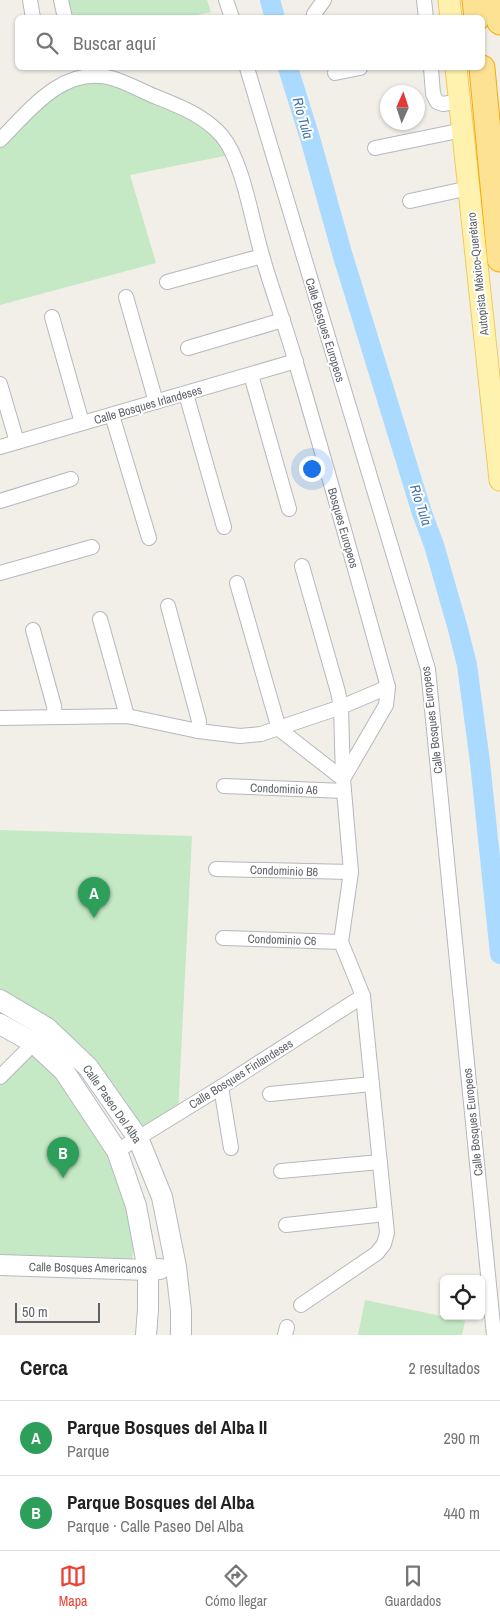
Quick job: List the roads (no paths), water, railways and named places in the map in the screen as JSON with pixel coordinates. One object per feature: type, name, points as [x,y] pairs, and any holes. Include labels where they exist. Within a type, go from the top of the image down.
[{"type":"highway","points":[[475,0],[477,15]]},
{"type":"highway","points":[[498,0],[500,22]]},
{"type":"highway","points":[[482,70],[500,259]]},
{"type":"main road","points":[[449,0],[451,15]]},
{"type":"main road","name":"Autopista México-Querétaro","points":[[456,70],[500,480]]},
{"type":"street","points":[[30,0],[32,15]]},
{"type":"street","points":[[61,0],[64,15]]},
{"type":"street","points":[[314,14],[324,0]]},
{"type":"street","points":[[424,0],[426,15]]},
{"type":"street","name":"Calle Bosques Europeos","points":[[247,70],[428,669],[494,1335]]},
{"type":"street","points":[[335,73],[350,70]]},
{"type":"street","points":[[431,70],[433,94],[437,102],[443,104],[460,101]]},
{"type":"street","name":"Bosques Europeos","points":[[0,140],[46,95],[61,84],[95,75],[109,77],[205,119],[222,137],[234,154],[262,256],[296,361],[388,688],[386,705],[343,785]]},
{"type":"street","points":[[375,148],[463,130]]},
{"type":"street","points":[[410,202],[469,188]]},
{"type":"street","points":[[168,282],[262,256]]},
{"type":"street","points":[[126,297],[156,402]]},
{"type":"street","points":[[52,317],[82,423]]},
{"type":"street","points":[[188,348],[283,320]]},
{"type":"street","name":"Calle Bosques Irlandeses","points":[[0,447],[296,361]]},
{"type":"street","points":[[251,375],[289,508]]},
{"type":"street","points":[[0,384],[17,442]]},
{"type":"street","points":[[186,394],[224,527]]},
{"type":"street","points":[[112,415],[149,538]]},
{"type":"street","points":[[0,501],[71,479]]},
{"type":"street","points":[[0,573],[92,547]]},
{"type":"street","points":[[301,1305],[377,1254],[386,1238],[363,996],[341,942],[351,872],[343,785],[341,707],[302,566]]},
{"type":"street","points":[[237,583],[279,729],[343,785]]},
{"type":"street","points":[[168,606],[199,721],[198,732]]},
{"type":"street","points":[[100,619],[127,716]]},
{"type":"street","points":[[33,630],[54,706],[55,716]]},
{"type":"street","points":[[0,718],[127,716],[198,732],[240,736],[261,734],[279,729],[388,688]]},
{"type":"street","name":"Condominio A6","points":[[224,786],[343,785]]},
{"type":"street","name":"Condominio B6","points":[[216,869],[351,872]]},
{"type":"street","name":"Condominio C6","points":[[223,938],[341,942]]},
{"type":"street","name":"Calle Bosques Finlandeses","points":[[117,1151],[363,996]]},
{"type":"street","name":"Calle Paseo Del Alba","points":[[0,1000],[47,1028],[88,1067],[138,1138],[162,1196],[176,1268],[181,1311],[181,1335]]},
{"type":"street","name":"Calle Paseo Del Alba","points":[[0,1024],[34,1043],[64,1071],[117,1151],[136,1206],[148,1270],[146,1335]]},
{"type":"street","points":[[0,1077],[47,1028]]},
{"type":"street","points":[[270,1094],[372,1084]]},
{"type":"street","points":[[221,1087],[231,1148]]},
{"type":"street","points":[[281,1171],[380,1162]]},
{"type":"street","points":[[286,1225],[385,1214]]},
{"type":"street","name":"Calle Bosques Americanos","points":[[0,1265],[148,1270],[176,1268]]},
{"type":"waterway","name":"Río Tula","points":[[270,0],[274,15]]},
{"type":"waterway","name":"Río Tula","points":[[289,70],[342,253],[422,513],[434,545],[467,665],[480,762],[500,954]]},
{"type":"place","name":"Parque Bosques del Alba II","points":[[94,918]]},
{"type":"place","name":"Parque Bosques del Alba","points":[[63,1178]]}]
